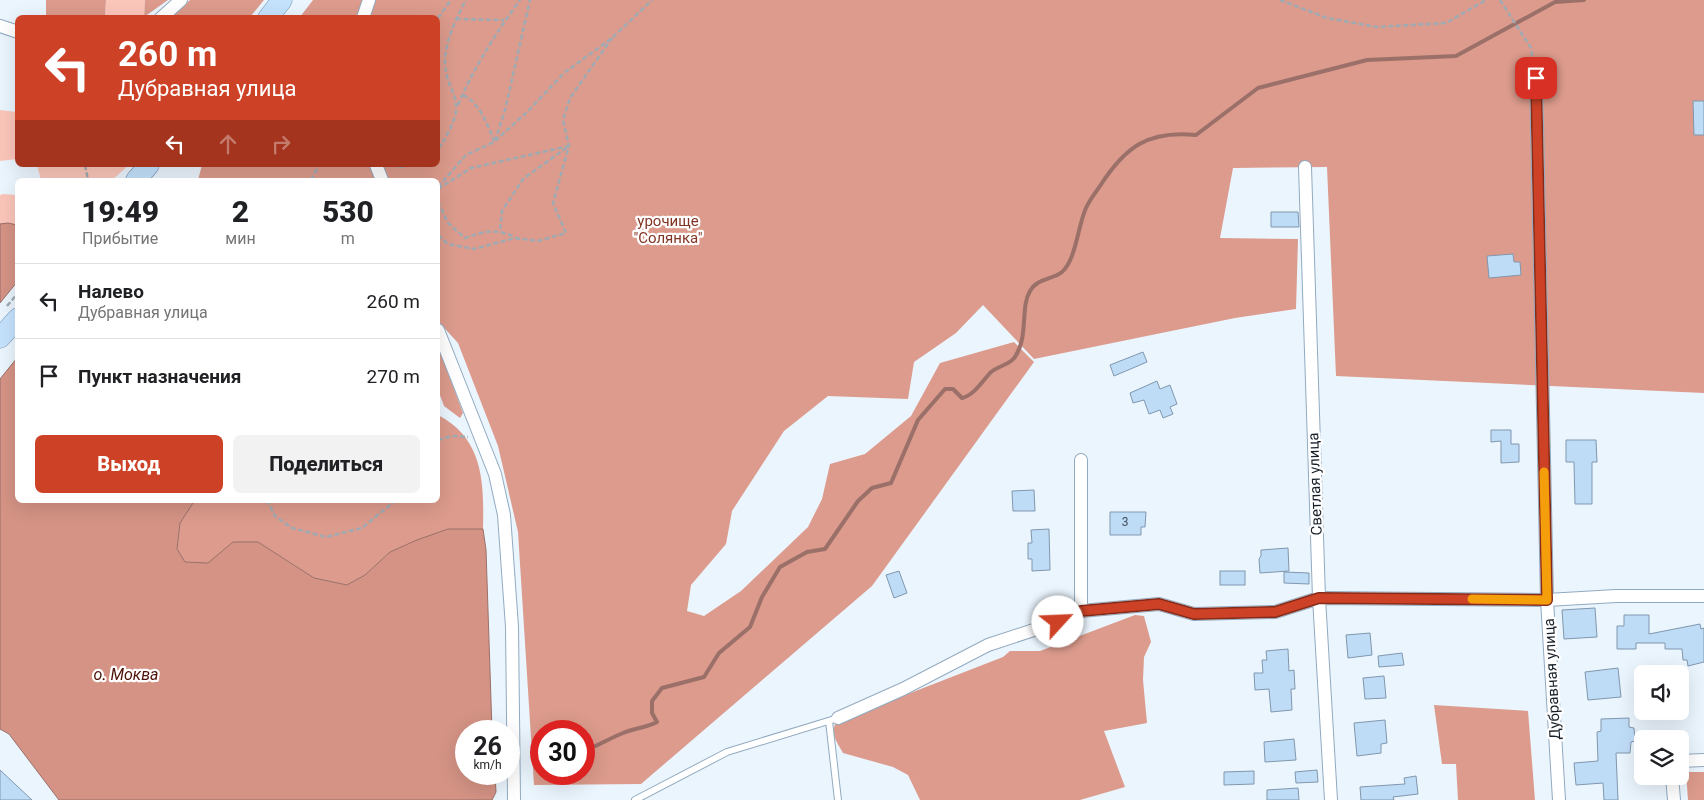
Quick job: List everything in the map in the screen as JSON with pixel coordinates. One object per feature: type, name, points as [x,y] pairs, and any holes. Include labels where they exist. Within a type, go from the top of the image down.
[{"type":"main road","points":[[270,15],[282,0]]},
{"type":"main road","points":[[138,178],[147,167]]},
{"type":"main road","points":[[0,338],[15,321]]},
{"type":"street","points":[[164,15],[182,0]]},
{"type":"street","points":[[364,15],[369,0]]},
{"type":"street","points":[[0,26],[15,31]]},
{"type":"street","name":"Дубравная улица","points":[[1536,78],[1547,600],[1559,800]]},
{"type":"street","name":"Светлая улица","points":[[1304,167],[1319,598],[1332,800]]},
{"type":"street","points":[[440,335],[495,474],[504,514],[512,627],[514,800]]},
{"type":"street","points":[[1081,460],[1081,611]]},
{"type":"street","points":[[833,719],[903,689],[988,645],[1058,622],[1081,611],[1159,604],[1194,614],[1275,612],[1319,598],[1547,600],[1616,596],[1704,596]]},
{"type":"street","points":[[1689,761],[1704,760]]},
{"type":"street","points":[[1673,785],[1674,800]]},
{"type":"lane","points":[[635,800],[727,752],[833,719],[838,800]]},
{"type":"path","points":[[440,15],[451,0]]},
{"type":"path","points":[[458,105],[448,80],[445,61],[455,19],[466,0]]},
{"type":"path","points":[[440,146],[456,116],[458,105],[470,78],[504,20],[520,0]]},
{"type":"path","points":[[494,142],[505,110],[530,0]]},
{"type":"path","points":[[440,186],[466,156],[494,142],[527,112],[564,73],[612,38],[652,0]]},
{"type":"path","points":[[1280,0],[1327,18],[1377,27],[1446,23],[1486,0]]},
{"type":"path","points":[[1500,0],[1531,48],[1536,78]]},
{"type":"path","points":[[455,19],[504,20]]},
{"type":"path","points":[[440,206],[448,223],[465,238],[483,232],[500,230],[515,238],[538,241],[566,233],[553,203],[569,146],[563,120],[570,98],[612,38]]},
{"type":"path","points":[[462,95],[469,98],[486,121],[494,142]]},
{"type":"path","points":[[440,187],[471,168],[569,146]]},
{"type":"path","points":[[500,230],[502,211],[523,179],[569,146]]},
{"type":"path","points":[[440,237],[448,244],[474,249],[515,238]]},
{"type":"path","points":[[440,439],[452,436],[479,437]]},
{"type":"path","points":[[268,503],[275,516],[292,528],[326,537],[362,528],[392,503]]},
{"type":"shaded area","points":[[106,0],[145,0],[144,15],[105,15]]},
{"type":"shaded area","points":[[0,110],[15,112],[15,159],[0,161]]},
{"type":"shaded area","points":[[38,167],[127,167],[114,178],[40,178]]},
{"type":"shaded area","points":[[0,195],[15,195],[15,225],[0,224]]},
{"type":"green space","points":[[46,0],[106,0],[105,15],[46,15]]},
{"type":"green space","points":[[145,0],[168,0],[147,15],[144,15]]},
{"type":"green space","points":[[190,0],[264,0],[252,15],[173,15]]},
{"type":"green space","name":"урочище \"Солянка\"","points":[[313,0],[1704,0],[1704,393],[1336,376],[1327,167],[1233,168],[1220,238],[1298,239],[1296,309],[1235,318],[1034,359],[983,305],[956,333],[914,362],[908,399],[828,396],[784,431],[732,511],[726,544],[691,585],[687,611],[704,616],[741,591],[808,527],[822,499],[830,464],[865,454],[911,416],[940,363],[1014,342],[1034,362],[872,586],[641,784],[595,784],[595,720],[530,720],[530,722],[518,532],[498,446],[458,343],[440,323],[440,178],[199,178],[201,167],[440,167],[440,15],[302,15]]},
{"type":"green space","points":[[440,351],[463,413],[460,418],[444,406],[440,395]]},
{"type":"green space","points":[[440,416],[465,436],[473,449],[478,464],[483,495],[483,529],[448,529],[390,552],[365,575],[347,585],[314,578],[258,542],[233,542],[208,564],[185,562],[177,549],[180,523],[193,503],[440,503]]},
{"type":"green space","points":[[1135,615],[1144,616],[1151,642],[1144,657],[1143,680],[1147,723],[1104,731],[1125,787],[1080,800],[920,800],[908,775],[893,767],[843,753],[835,738],[834,726],[836,722],[1003,657],[1010,651],[1040,651]]},
{"type":"green space","points":[[1434,705],[1528,711],[1535,800],[1458,800],[1456,764],[1442,764]]},
{"type":"green space","points":[[1689,772],[1704,772],[1704,800],[1688,800],[1687,785],[1689,785]]},
{"type":"water","points":[[0,224],[15,225],[15,284],[0,303]]},
{"type":"water","name":"о. Моква","points":[[15,360],[15,503],[193,503],[180,523],[177,549],[185,562],[208,563],[233,542],[258,542],[314,578],[347,585],[365,575],[390,552],[417,540],[448,529],[483,529],[486,550],[492,720],[455,720],[455,785],[496,785],[496,792],[492,800],[59,800],[9,734],[0,729],[0,379]]},
{"type":"building","points":[[1693,101],[1704,101],[1704,135],[1694,135]]},
{"type":"building","points":[[1271,212],[1298,212],[1299,227],[1271,227]]},
{"type":"building","points":[[1513,254],[1514,262],[1520,262],[1521,275],[1489,278],[1487,256]]},
{"type":"building","points":[[1143,352],[1147,362],[1114,376],[1110,365]]},
{"type":"building","points":[[1157,381],[1160,389],[1170,385],[1177,404],[1170,407],[1173,414],[1163,418],[1160,410],[1149,414],[1144,400],[1133,403],[1130,393]]},
{"type":"building","points":[[1491,430],[1511,430],[1511,444],[1519,444],[1519,462],[1501,463],[1501,441],[1491,442]]},
{"type":"building","points":[[1566,440],[1596,440],[1597,462],[1592,462],[1592,504],[1575,504],[1574,462],[1566,462]]},
{"type":"building","points":[[1034,490],[1035,511],[1013,511],[1012,491]]},
{"type":"building","points":[[1110,512],[1146,512],[1145,527],[1141,527],[1141,535],[1110,535]]},
{"type":"building","points":[[1049,529],[1050,570],[1032,571],[1032,559],[1028,559],[1028,543],[1032,543],[1031,530]]},
{"type":"building","points":[[1288,548],[1289,571],[1260,573],[1259,559],[1261,550]]},
{"type":"building","points":[[899,571],[907,593],[894,598],[886,575]]},
{"type":"building","points":[[1220,571],[1245,571],[1245,585],[1220,585]]},
{"type":"building","points":[[1284,572],[1309,573],[1309,584],[1284,583]]},
{"type":"building","points":[[1595,608],[1597,637],[1564,639],[1562,610]]},
{"type":"building","points":[[1624,615],[1649,615],[1649,634],[1700,624],[1701,629],[1704,628],[1704,662],[1689,666],[1687,660],[1683,660],[1682,649],[1665,649],[1665,643],[1636,643],[1636,649],[1617,649],[1617,626],[1624,626]]},
{"type":"building","points":[[1370,633],[1372,655],[1348,658],[1346,635]]},
{"type":"building","points":[[1288,649],[1289,671],[1294,670],[1295,689],[1291,689],[1292,710],[1271,712],[1269,689],[1255,690],[1254,673],[1263,673],[1262,660],[1267,660],[1266,651]]},
{"type":"building","points":[[1402,653],[1404,665],[1379,667],[1378,656]]},
{"type":"building","points":[[1618,668],[1621,697],[1588,700],[1585,672]]},
{"type":"building","points":[[1384,676],[1386,698],[1365,699],[1363,678]]},
{"type":"building","points":[[1629,718],[1629,727],[1634,728],[1634,741],[1631,742],[1630,753],[1616,753],[1618,800],[1604,800],[1603,783],[1576,785],[1574,763],[1598,761],[1597,732],[1601,731],[1601,719]]},
{"type":"building","points":[[1385,720],[1387,743],[1381,744],[1381,753],[1357,756],[1354,723]]},
{"type":"building","points":[[1294,739],[1296,760],[1265,762],[1264,742]]},
{"type":"building","points":[[0,770],[32,800],[0,800]]},
{"type":"building","points":[[1317,770],[1318,782],[1296,783],[1295,772]]},
{"type":"building","points":[[1254,771],[1254,784],[1224,785],[1224,772]]},
{"type":"building","points":[[1416,776],[1418,794],[1393,797],[1394,800],[1361,800],[1360,787],[1405,784],[1404,778]]},
{"type":"building","points":[[1298,788],[1299,800],[1267,800],[1267,790]]},
{"type":"waterway","points":[[595,746],[627,731],[649,726],[657,722],[652,713],[652,701],[662,688],[704,677],[719,653],[750,627],[762,597],[780,567],[807,552],[825,549],[858,501],[872,488],[891,483],[918,420],[945,389],[953,389],[962,398],[974,391],[990,373],[1013,360],[1022,340],[1025,305],[1030,291],[1041,281],[1058,275],[1067,267],[1074,251],[1087,205],[1109,172],[1129,151],[1139,144],[1164,135],[1196,135],[1258,88],[1367,60],[1456,56],[1555,2],[1584,0]]},
{"type":"slow traffic","points":[[1472,599],[1547,600],[1544,472]]},
{"type":"route","points":[[1058,622],[1081,611],[1159,604],[1194,614],[1275,612],[1319,598],[1547,600],[1536,78]]}]
